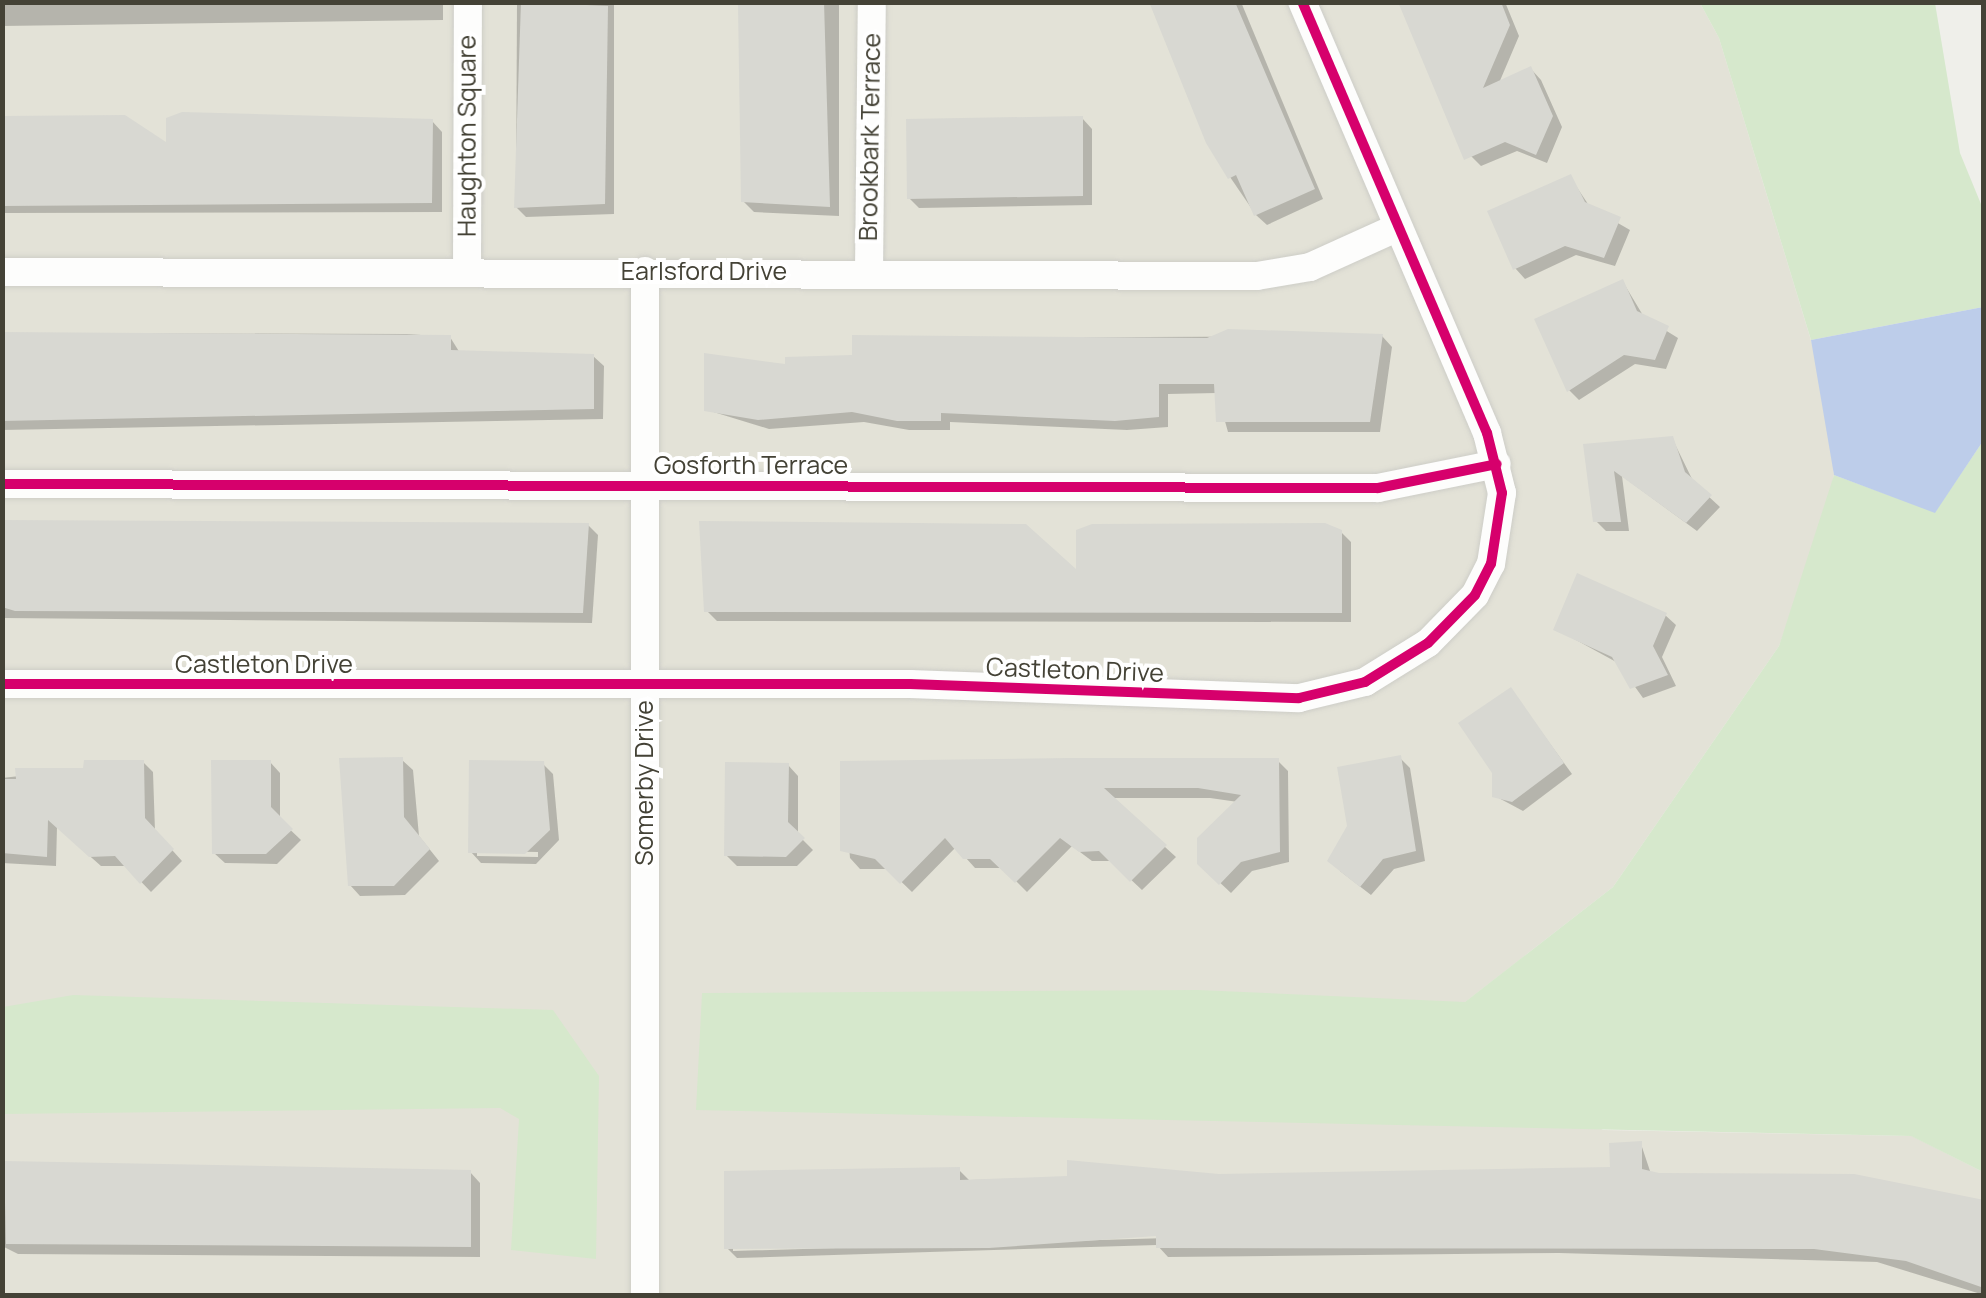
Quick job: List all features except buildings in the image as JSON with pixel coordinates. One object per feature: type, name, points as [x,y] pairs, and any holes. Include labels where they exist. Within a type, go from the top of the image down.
[{"type":"street","name":"Haughton Square","points":[[467,270],[468,2]]},
{"type":"street","name":"Brookbark Terrace","points":[[868,271],[872,2]]},
{"type":"street","name":"Castleton Drive","points":[[2,684],[644,684],[1299,698],[1348,686],[1428,643],[1475,595],[1500,525],[1497,464],[1302,2]]},
{"type":"street","name":"Earlsford Drive","points":[[2,272],[868,271],[1257,276],[1310,267],[1396,228]]},
{"type":"street","name":"Somerby Drive","points":[[645,271],[645,1296]]},
{"type":"street","name":"Gosforth Terrace","points":[[2,484],[1378,488],[1497,464]]},
{"type":"shaded area","points":[[3,3],[1700,3],[1719,38],[1824,383],[1834,475],[1824,521],[1779,646],[1613,887],[1428,1031],[1603,1130],[1912,1136],[1983,1172],[1983,1295],[3,1296]]},
{"type":"green space","points":[[1700,3],[1935,3],[1960,153],[1983,209],[1983,307],[1811,340],[1719,38]]},
{"type":"green space","points":[[1983,441],[1983,1172],[1911,1136],[696,1110],[702,993],[1198,990],[1465,1002],[1613,887],[1779,646],[1834,475],[1935,512]]},
{"type":"green space","points":[[73,995],[553,1010],[599,1076],[596,1259],[511,1250],[519,1119],[500,1108],[3,1114],[3,1007]]},
{"type":"water","points":[[1983,307],[1983,441],[1935,513],[1834,475],[1811,340]]},
{"type":"cycle path","points":[[2,684],[910,684],[1299,698],[1365,682],[1428,643],[1475,595],[1491,564],[1502,493],[1487,433],[1302,2]]},
{"type":"cycle path","points":[[2,484],[1378,488],[1497,464]]}]
